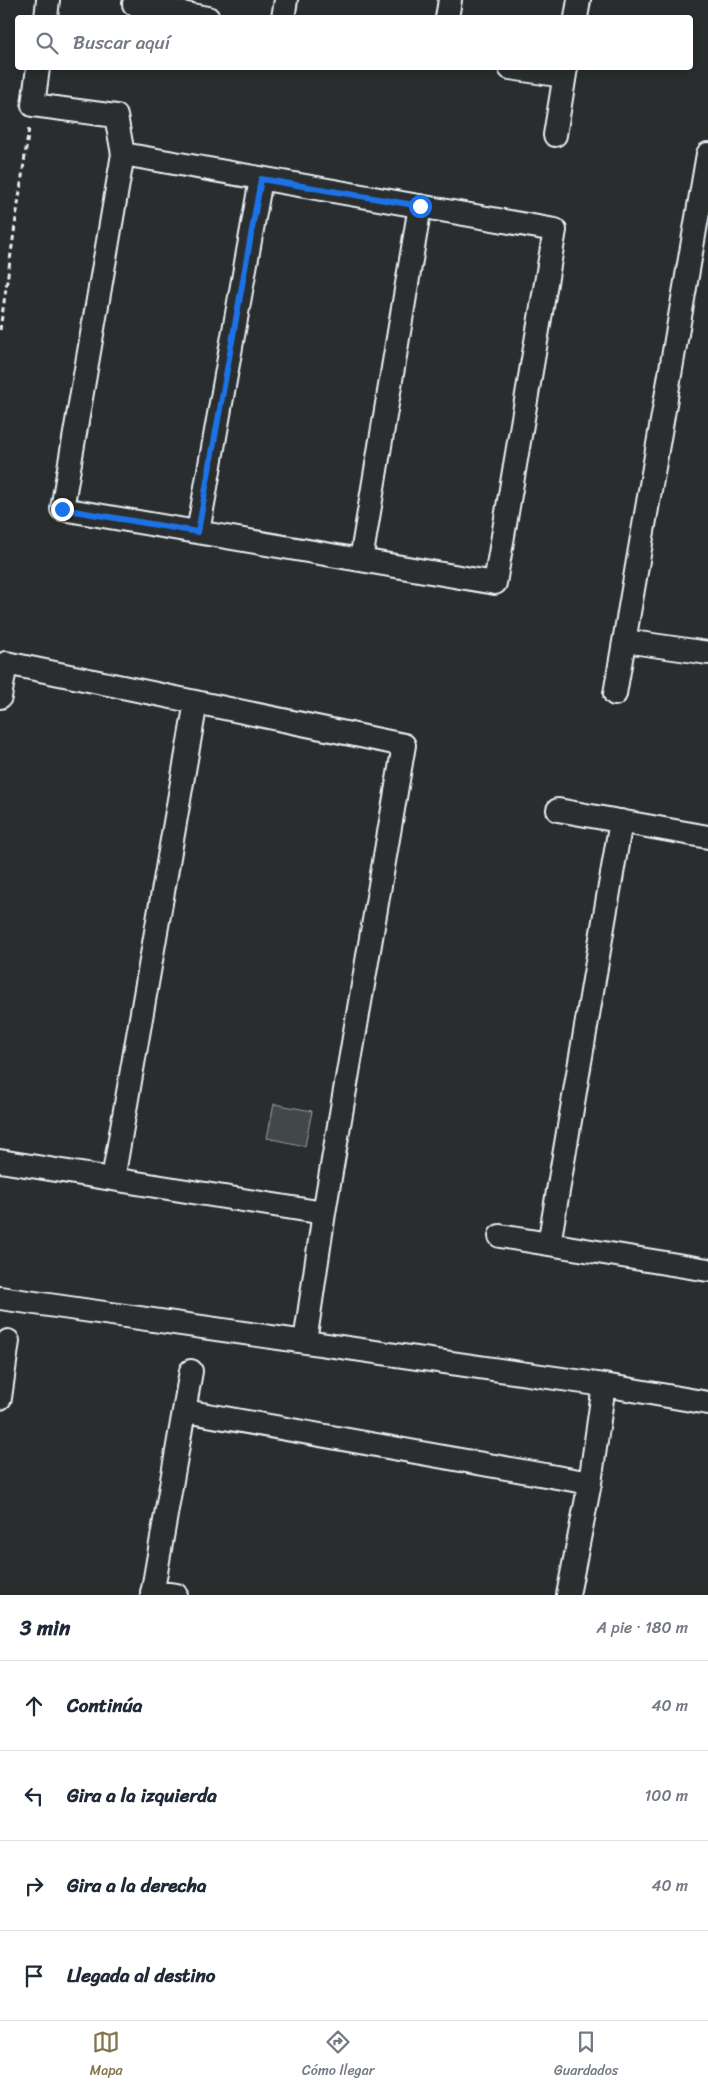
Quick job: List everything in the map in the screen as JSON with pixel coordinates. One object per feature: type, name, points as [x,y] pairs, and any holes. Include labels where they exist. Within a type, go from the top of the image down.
[{"type":"street","points":[[46,15],[48,0]]},
{"type":"street","points":[[135,0],[134,4],[192,15]]},
{"type":"street","points":[[284,15],[286,0]]},
{"type":"street","points":[[448,15],[450,0]]},
{"type":"street","points":[[576,15],[579,0]]},
{"type":"street","points":[[38,70],[33,105],[116,116],[123,154],[62,509],[495,583],[555,230],[123,154]]},
{"type":"street","points":[[538,70],[565,72],[555,135]]},
{"type":"street","points":[[615,694],[708,154]]},
{"type":"street","points":[[198,532],[261,179]]},
{"type":"street","points":[[361,560],[420,206]]},
{"type":"street","points":[[625,640],[708,653]]},
{"type":"street","points":[[0,697],[6,663],[404,745],[324,1213],[305,1342]]},
{"type":"street","points":[[113,1179],[196,702]]},
{"type":"street","points":[[558,810],[708,837]]},
{"type":"street","points":[[549,1244],[620,821]]},
{"type":"street","points":[[0,1161],[324,1213]]},
{"type":"street","points":[[500,1236],[708,1270]]},
{"type":"street","points":[[0,1298],[604,1385],[708,1403]]},
{"type":"street","points":[[0,1398],[8,1340]]},
{"type":"street","points":[[176,1595],[152,1593],[191,1371]]},
{"type":"street","points":[[568,1595],[590,1483],[604,1385]]},
{"type":"street","points":[[185,1411],[590,1483]]},
{"type":"path","points":[[0,330],[33,105]]},
{"type":"shaded area","points":[[274,1104],[312,1111],[305,1146],[267,1138]]},
{"type":"route","points":[[62,509],[198,532],[261,179],[420,206]]}]
